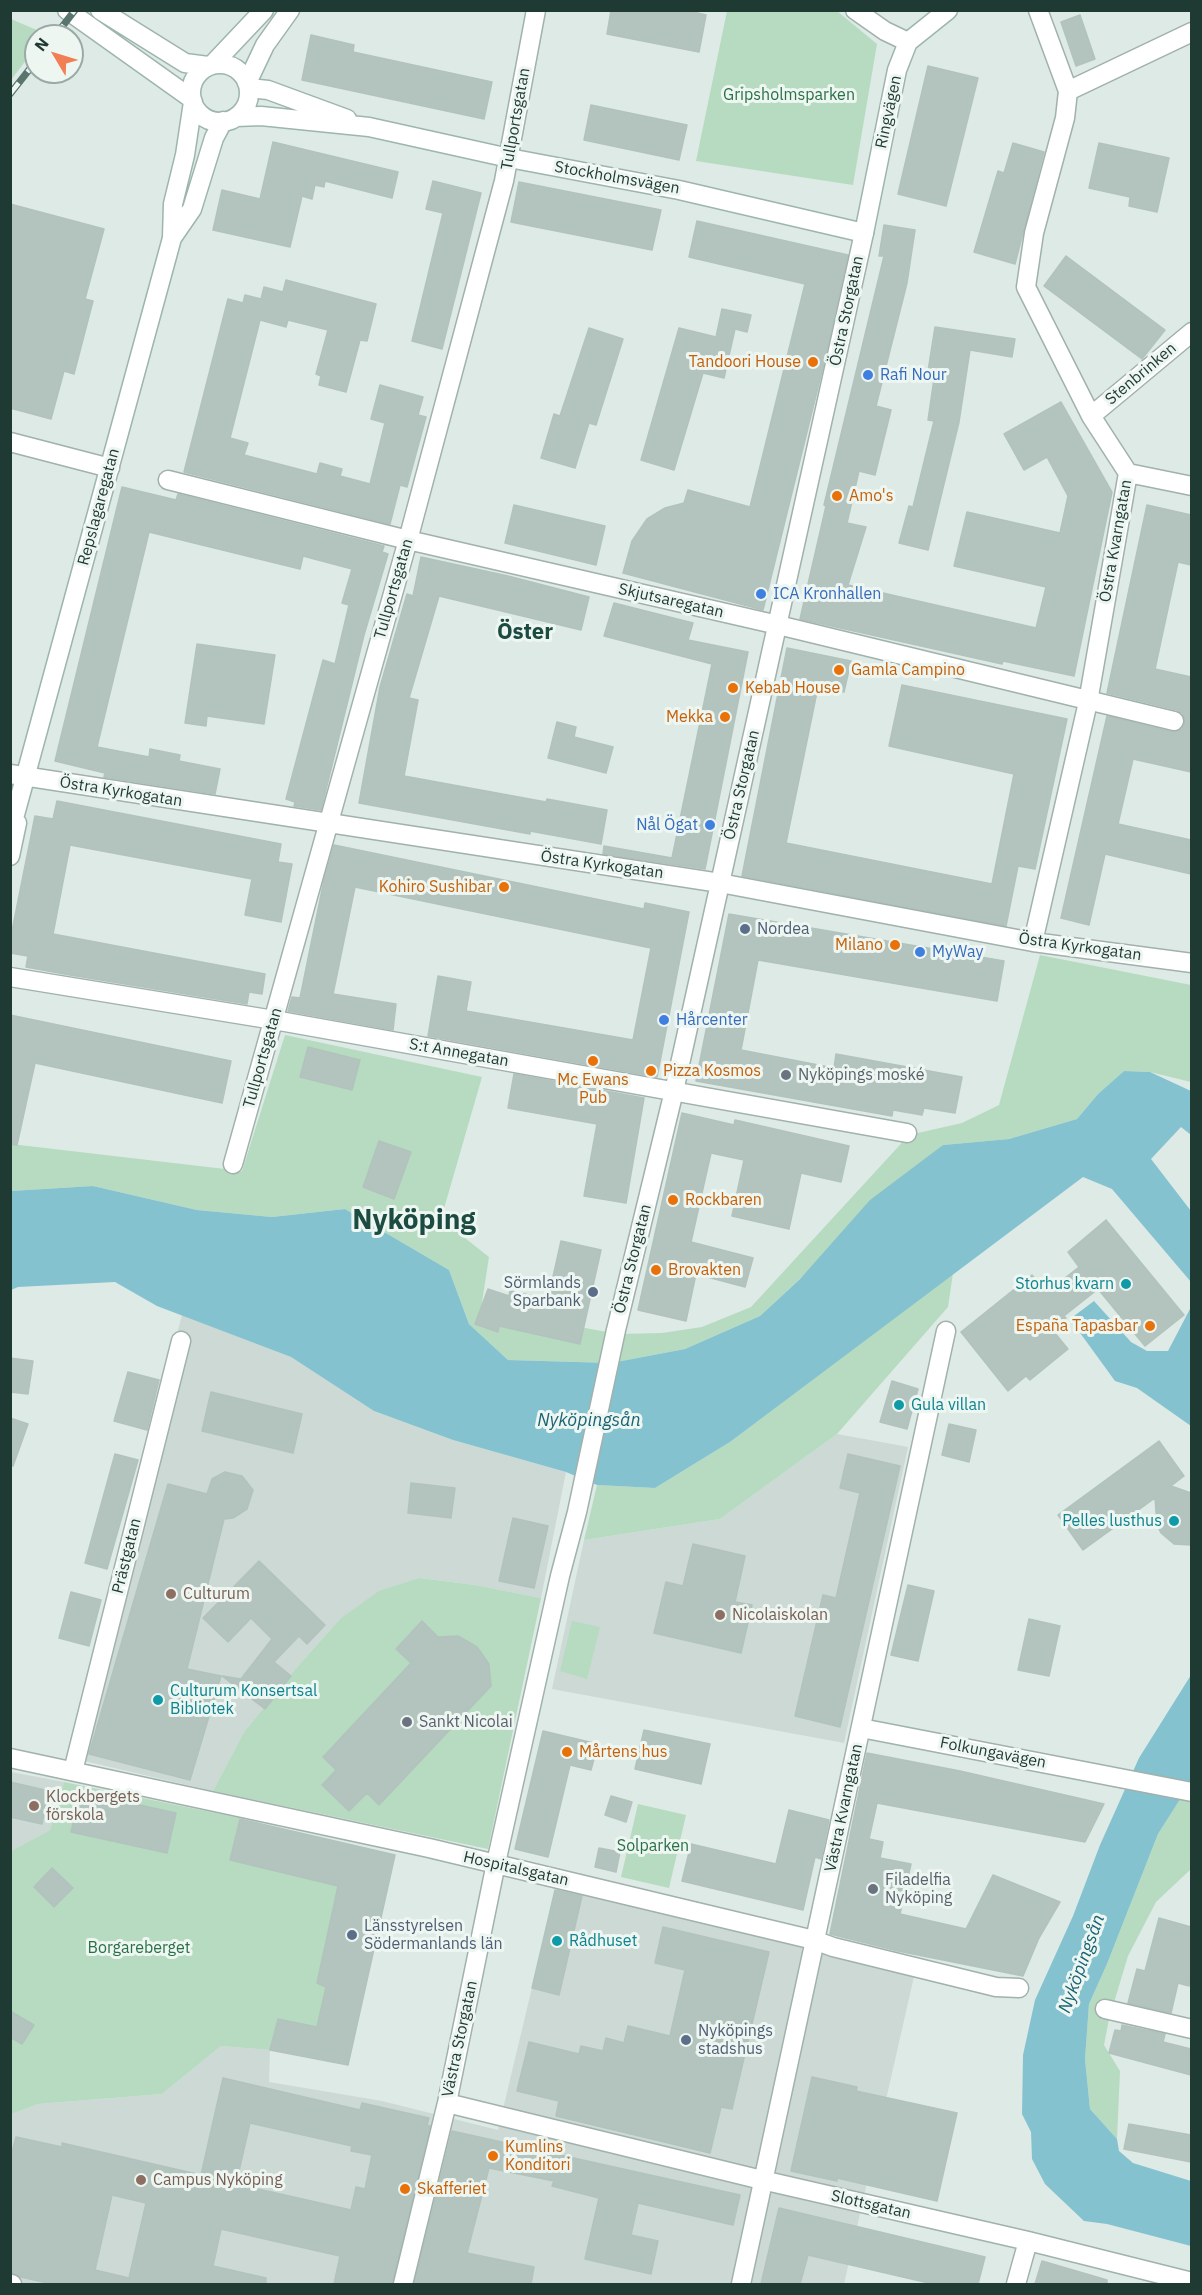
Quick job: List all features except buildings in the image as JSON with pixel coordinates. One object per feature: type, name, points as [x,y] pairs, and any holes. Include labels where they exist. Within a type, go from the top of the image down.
[{"type":"street","points":[[67,10],[193,101],[204,117],[213,121],[230,119],[247,104],[248,86],[265,45],[290,10]]},
{"type":"street","points":[[100,10],[185,63],[210,66],[221,64],[237,69],[248,86]]},
{"type":"street","points":[[193,101],[193,84],[196,76],[210,66],[264,10]]},
{"type":"street","name":"Tullportsgatan","points":[[233,1164],[408,540],[504,181],[536,10]]},
{"type":"street","points":[[855,10],[885,31],[908,42]]},
{"type":"street","name":"Ringvägen","points":[[864,233],[897,70],[908,42],[948,10]]},
{"type":"street","name":"Östra Kvarngatan","points":[[1033,942],[1088,702],[1128,473],[1091,416],[1026,287],[1034,233],[1065,118],[1068,92],[1038,10]]},
{"type":"street","points":[[1068,92],[1191,32]]},
{"type":"street","name":"Stockholmsvägen","points":[[248,86],[268,90],[369,127]]},
{"type":"street","name":"Repslagaregatan","points":[[10,833],[18,776],[110,468],[172,237],[173,204],[185,155],[193,101]]},
{"type":"street","name":"Stockholmsvägen","points":[[230,119],[261,116],[369,127],[509,158],[679,189],[864,233]]},
{"type":"street","name":"Repslagaregatan","points":[[172,237],[192,210],[214,138],[230,119]]},
{"type":"street","name":"Östra Storgatan","points":[[577,1512],[615,1336],[674,1091],[864,233]]},
{"type":"street","name":"Stenbrinken","points":[[1091,416],[1191,332]]},
{"type":"street","points":[[10,442],[110,468]]},
{"type":"street","points":[[1128,473],[1191,486]]},
{"type":"street","name":"Skjutsaregatan","points":[[168,480],[408,540],[778,625],[1174,721]]},
{"type":"street","name":"Repslagaregatan","points":[[10,856],[18,776]]},
{"type":"street","name":"Östra Kyrkogatan","points":[[18,776],[720,883],[1033,942],[1191,963]]},
{"type":"street","name":"S:t Annegatan","points":[[10,976],[274,1020],[907,1133]]},
{"type":"street","name":"Västra Kvarngatan","points":[[741,2284],[861,1728],[867,1689],[946,1331]]},
{"type":"street","name":"Prästgatan","points":[[73,1771],[181,1341]]},
{"type":"street","name":"Västra Storgatan","points":[[403,2284],[447,2103],[496,1863],[560,1576],[577,1512]]},
{"type":"street","name":"Folkungavägen","points":[[861,1728],[1191,1792]]},
{"type":"street","name":"Hospitalsgatan","points":[[10,1758],[496,1863],[814,1940],[996,1987],[1019,1988]]},
{"type":"street","points":[[1105,2009],[1191,2029]]},
{"type":"street","name":"Slottsgatan","points":[[447,2103],[1191,2282]]},
{"type":"street","points":[[1016,2284],[1028,2241]]},
{"type":"shaded area","points":[[182,1315],[291,1357],[374,1411],[453,1440],[566,1472],[541,1598],[475,1585],[420,1578],[340,1619],[244,1732],[213,1791],[67,1757]]},
{"type":"shaded area","name":"Nicolaiskolan","points":[[837,1434],[908,1447],[844,1743],[552,1689],[584,1540],[720,1519]]},
{"type":"shaded area","name":"Klockbergets förskola","points":[[11,1772],[64,1782],[50,1830],[11,1852]]},
{"type":"shaded area","points":[[557,1883],[918,1959],[844,2284],[11,2284],[10,2114],[38,2104],[162,2094],[221,2046],[270,2050],[269,2082],[382,2101],[498,2130]]},
{"type":"green space","name":"Gripsholmsparken","points":[[727,11],[837,11],[877,44],[853,185],[696,161]]},
{"type":"green space","points":[[11,19],[24,25],[24,63],[11,80]]},
{"type":"green space","points":[[1040,955],[1191,985],[1191,1082],[1150,1072],[1124,1071],[1098,1094],[1077,1119],[1009,1139],[943,1145],[760,1316],[685,1349],[611,1363],[508,1360],[469,1324],[449,1270],[345,1209],[272,1217],[197,1210],[93,1186],[11,1191],[11,1144],[242,1171],[285,1035],[482,1077],[441,1219],[489,1257],[481,1309],[618,1334],[662,1333],[702,1327],[751,1307],[909,1135],[962,1123],[999,1105]]},
{"type":"green space","points":[[953,1273],[948,1307],[837,1434],[720,1519],[584,1540],[597,1485],[655,1488],[730,1442]]},
{"type":"green space","points":[[420,1578],[475,1585],[541,1598],[488,1849],[213,1791],[244,1732],[340,1619],[379,1591]]},
{"type":"green space","points":[[572,1621],[600,1627],[587,1679],[560,1671]]},
{"type":"green space","name":"Borgareberget","points":[[64,1782],[240,1818],[230,1860],[338,1886],[317,1983],[326,1987],[317,2027],[278,2019],[270,2050],[221,2046],[162,2094],[38,2104],[11,2114],[10,1852],[50,1830]]},
{"type":"green space","points":[[1191,1782],[1191,1869],[1156,1902],[1128,1956],[1109,2019],[1104,2045],[1120,2071],[1117,2139],[1090,2109],[1085,2059],[1089,2004],[1158,1834]]},
{"type":"green space","name":"Solparken","points":[[638,1804],[686,1815],[669,1888],[621,1877]]},
{"type":"water","name":"Nyköpingsån","points":[[1124,1071],[1150,1072],[1191,1091],[1191,1135],[1181,1127],[1151,1159],[1191,1211],[1191,1282],[1112,1189],[1083,1177],[730,1442],[655,1488],[597,1485],[566,1472],[453,1440],[374,1411],[291,1357],[157,1306],[115,1282],[18,1287],[11,1290],[11,1191],[93,1186],[197,1210],[272,1217],[345,1209],[449,1270],[469,1324],[508,1360],[611,1363],[685,1349],[760,1316],[800,1279],[870,1200],[943,1145],[1009,1139],[1077,1119],[1098,1094]]},
{"type":"water","points":[[1094,1301],[1131,1342],[1147,1351],[1168,1351],[1191,1307],[1191,1426],[1137,1388],[1115,1381],[1070,1319]]},
{"type":"water","name":"Nyköpingsån","points":[[1191,1675],[1191,1782],[1158,1834],[1089,2004],[1085,2059],[1090,2109],[1117,2139],[1119,2151],[1133,2163],[1191,2181],[1191,2246],[1107,2224],[1084,2221],[1045,2184],[1032,2159],[1031,2132],[1022,2114],[1023,2055],[1035,2000],[1139,1758]]},
{"type":"railway","points":[[64,24],[75,10]]},
{"type":"railway","points":[[10,94],[24,76]]},
{"type":"place","name":"Tandoori House","points":[[813,362]]},
{"type":"place","name":"Rafi Nour","points":[[868,375]]},
{"type":"place","name":"Amo's","points":[[837,496]]},
{"type":"place","name":"ICA Kronhallen","points":[[761,594]]},
{"type":"place","name":"Gamla Campino","points":[[839,670]]},
{"type":"place","name":"Kebab House","points":[[733,688]]},
{"type":"place","name":"Mekka","points":[[725,717]]},
{"type":"place","name":"Nål Ögat","points":[[710,825]]},
{"type":"place","name":"Kohiro Sushibar","points":[[504,887]]},
{"type":"place","name":"Nordea","points":[[745,929]]},
{"type":"place","name":"Milano","points":[[895,945]]},
{"type":"place","name":"MyWay","points":[[920,952]]},
{"type":"place","name":"Hårcenter","points":[[664,1020]]},
{"type":"place","name":"Mc Ewans Pub","points":[[593,1061]]},
{"type":"place","name":"Pizza Kosmos","points":[[651,1071]]},
{"type":"place","name":"Nyköpings moské","points":[[786,1075]]},
{"type":"place","name":"Rockbaren","points":[[673,1200]]},
{"type":"place","name":"Brovakten","points":[[656,1270]]},
{"type":"place","name":"Storhus kvarn","points":[[1126,1284]]},
{"type":"place","name":"Sörmlands Sparbank","points":[[593,1292]]},
{"type":"place","name":"España Tapasbar","points":[[1150,1326]]},
{"type":"place","name":"Gula villan","points":[[899,1405]]},
{"type":"place","name":"Pelles lusthus","points":[[1174,1521]]},
{"type":"place","name":"Culturum","points":[[171,1594]]},
{"type":"place","name":"Nicolaiskolan","points":[[720,1615]]},
{"type":"place","name":"Culturum Konsertsal Bibliotek","points":[[158,1700]]},
{"type":"place","name":"Sankt Nicolai","points":[[407,1722]]},
{"type":"place","name":"Mårtens hus","points":[[567,1752]]},
{"type":"place","name":"Klockbergets förskola","points":[[34,1806]]},
{"type":"place","name":"Filadelfia Nyköping","points":[[873,1889]]},
{"type":"place","name":"Länsstyrelsen Södermanlands län","points":[[352,1935]]},
{"type":"place","name":"Rådhuset","points":[[557,1941]]},
{"type":"place","name":"Nyköpings stadshus","points":[[686,2040]]},
{"type":"place","name":"Kumlins Konditori","points":[[493,2156]]},
{"type":"place","name":"Campus Nyköping","points":[[141,2180]]},
{"type":"place","name":"Skafferiet","points":[[405,2189]]},
{"type":"district","name":"Öster","points":[[525,633]]},
{"type":"district","name":"Nyköping","points":[[414,1221]]}]
